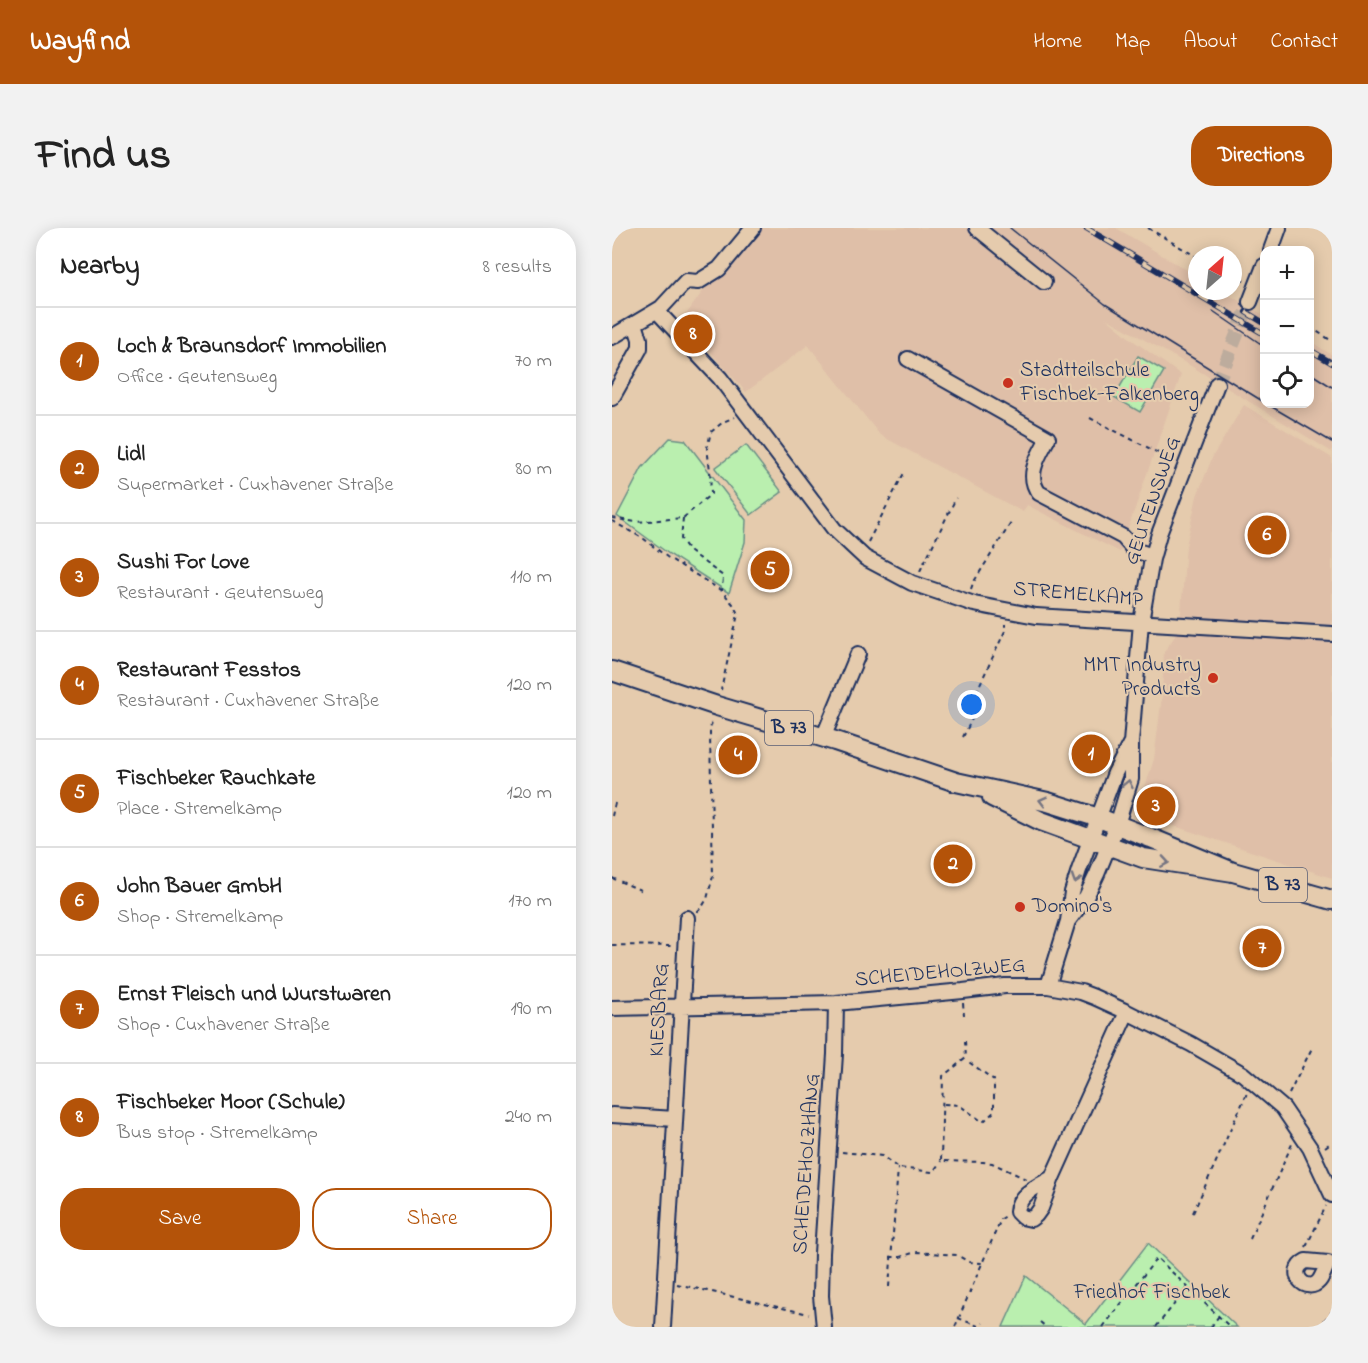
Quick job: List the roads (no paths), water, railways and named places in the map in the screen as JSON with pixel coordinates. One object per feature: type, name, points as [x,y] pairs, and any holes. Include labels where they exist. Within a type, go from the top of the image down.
[{"type":"main road","name":"B 73","points":[[612,671],[966,784],[1048,802],[1099,818],[1233,872],[1332,900]]},
{"type":"main road","name":"B 73","points":[[966,784],[1041,821],[1143,858],[1233,872]]},
{"type":"street","points":[[612,337],[661,308],[686,281],[698,282],[719,269],[753,228]]},
{"type":"street","points":[[977,228],[1044,282]]},
{"type":"street","points":[[1272,246],[1279,228]]},
{"type":"street","points":[[1250,302],[1260,276]]},
{"type":"street","name":"STREMELKAMP","points":[[657,311],[720,378],[834,529],[865,558],[914,584],[967,601],[1036,616],[1332,634]]},
{"type":"street","points":[[612,398],[640,348],[640,339],[635,324]]},
{"type":"street","points":[[908,359],[1048,438],[1033,466],[1034,486],[1039,493],[1123,537],[1134,550],[1153,556]]},
{"type":"street","name":"GEUTENSWEG","points":[[1068,921],[1086,897],[1109,846],[1131,779],[1131,742],[1141,622],[1153,556],[1159,534],[1217,384]]},
{"type":"street","points":[[823,738],[858,654]]},
{"type":"street","name":"GEUTENSWEG","points":[[1068,921],[1072,892],[1115,773],[1131,742]]},
{"type":"street","name":"KIESBARG","points":[[663,1327],[687,918]]},
{"type":"street","points":[[1048,986],[1068,921]]},
{"type":"street","name":"SCHEIDEHOLZWEG","points":[[612,1008],[836,1003],[1005,986],[1048,986],[1067,989],[1127,1011],[1243,1074],[1280,1106],[1298,1130],[1310,1148],[1332,1195]]},
{"type":"street","name":"SCHEIDEHOLZHANG","points":[[823,1321],[822,1253],[835,1054],[836,1003]]},
{"type":"street","points":[[1052,1178],[1022,1198],[1017,1209],[1020,1216],[1024,1219],[1034,1218],[1041,1208],[1052,1178],[1127,1011]]},
{"type":"street","points":[[612,1115],[675,1119]]},
{"type":"street","points":[[1306,1261],[1330,1262],[1314,1284],[1301,1282],[1298,1278],[1300,1265],[1306,1261]]},
{"type":"tunnel","points":[[1217,384],[1250,302]]},
{"type":"tram line","points":[[1010,228],[1105,304],[1260,400]]},
{"type":"tram line","points":[[1213,311],[1260,343]]},
{"type":"tram line","points":[[1314,376],[1332,387]]},
{"type":"tram line","points":[[1274,408],[1332,442]]},
{"type":"railway","points":[[1086,228],[1260,332]]},
{"type":"railway","points":[[1246,312],[1260,321]]},
{"type":"railway","points":[[1314,352],[1332,363]]},
{"type":"place","name":"Fischbeker Moor (Schule)","points":[[693,334]]},
{"type":"place","name":"Stadtteilschule Fischbek-Falkenberg","points":[[1008,383]]},
{"type":"place","name":"John Bauer GmbH","points":[[1267,535]]},
{"type":"place","name":"Fischbeker Rauchkate","points":[[770,570]]},
{"type":"place","name":"MMT Industry Products","points":[[1213,678]]},
{"type":"place","name":"Loch & Braunsdorf Immobilien","points":[[1091,754]]},
{"type":"place","name":"Restaurant Fesstos","points":[[738,755]]},
{"type":"place","name":"Sushi For Love","points":[[1156,806]]},
{"type":"place","name":"Lidl","points":[[953,864]]},
{"type":"place","name":"Domino's","points":[[1020,907]]},
{"type":"place","name":"Ernst Fleisch und Wurstwaren","points":[[1262,948]]},
{"type":"park label","name":"Friedhof Fischbek","points":[[1152,1293]]}]
